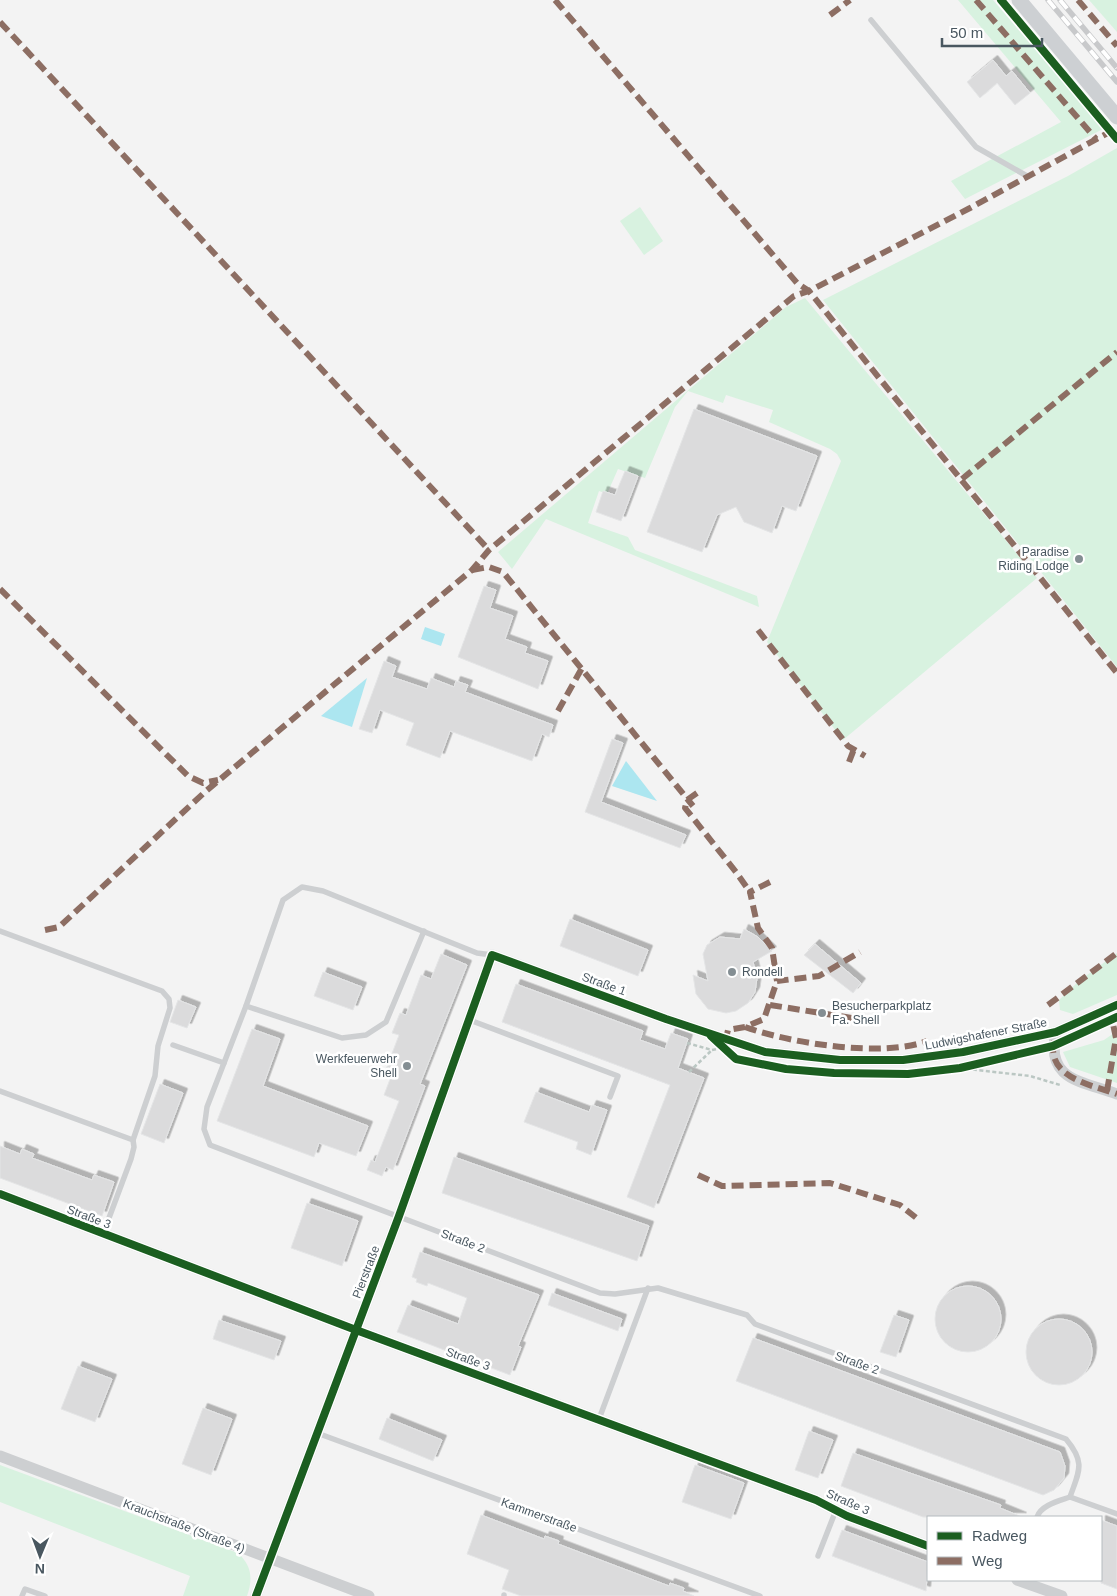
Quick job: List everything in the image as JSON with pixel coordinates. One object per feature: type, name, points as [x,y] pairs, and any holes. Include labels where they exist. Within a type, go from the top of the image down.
[{"type":"main road","points":[[1019,0],[1117,117]]},
{"type":"street","name":"Pierstraße","points":[[256,1596],[399,1216],[467,1019],[492,955]]},
{"type":"street","name":"Straße 1","points":[[492,955],[708,1033]]},
{"type":"street","name":"Ludwigshafener Straße","points":[[708,1033],[765,1052],[840,1060],[903,1060],[963,1052],[1056,1032],[1117,1005]]},
{"type":"street","points":[[1056,1032],[1053,1046],[1056,1064],[1064,1074],[1117,1094]]},
{"type":"street","name":"Straße 3","points":[[0,1194],[356,1330],[816,1500],[836,1510],[927,1546]]},
{"type":"street","name":"Krauchstraße (Straße 4)","points":[[0,1456],[369,1596]]},
{"type":"street","points":[[1020,1581],[1062,1596]]},
{"type":"lane","points":[[872,20],[976,147],[1028,176]]},
{"type":"lane","name":"Straße 2","points":[[492,955],[477,953],[322,891],[302,887],[283,900],[246,1006],[207,1107],[204,1129],[210,1145],[600,1293],[615,1294],[658,1288],[747,1315],[755,1324],[1066,1440],[1077,1452],[1081,1466],[1070,1497]]},
{"type":"lane","points":[[0,930],[162,991],[169,998],[170,1008],[158,1046],[155,1076],[133,1140],[134,1147],[130,1159],[102,1234]]},
{"type":"lane","points":[[246,1006],[342,1038],[366,1035],[386,1022],[424,931]]},
{"type":"lane","points":[[467,1019],[618,1076],[610,1097]]},
{"type":"lane","points":[[173,1045],[224,1063]]},
{"type":"lane","points":[[0,1091],[133,1140]]},
{"type":"lane","points":[[599,1419],[648,1288]]},
{"type":"lane","name":"Kammerstraße","points":[[317,1433],[760,1596]]},
{"type":"lane","points":[[1036,1516],[1038,1512],[1049,1505],[1070,1497],[1117,1514]]},
{"type":"lane","points":[[818,1556],[836,1510]]},
{"type":"lane","points":[[22,1596],[24,1589],[45,1596]]},
{"type":"path","points":[[687,1043],[712,1050]]},
{"type":"path","points":[[689,1072],[712,1050],[723,1047]]},
{"type":"path","points":[[960,1068],[1030,1076],[1067,1087]]},
{"type":"green space","points":[[958,0],[993,0],[1103,129],[965,199],[951,181],[1061,122]]},
{"type":"green space","points":[[1089,0],[1117,0],[1117,32]]},
{"type":"green space","points":[[1117,148],[1117,667],[823,300],[1068,176]]},
{"type":"green space","points":[[640,207],[663,241],[644,255],[620,221]]},
{"type":"green space","points":[[805,298],[1037,578],[843,740],[767,642],[841,461],[837,454],[830,449],[769,422],[773,410],[726,395],[723,403],[688,391],[675,407],[645,478],[618,469],[607,494],[599,491],[588,523],[628,537],[635,550],[757,596],[759,607],[546,519],[512,569],[498,552],[786,307]]},
{"type":"green space","points":[[1117,953],[1117,995],[1073,1014],[1060,1010],[1059,1000],[1079,981]]},
{"type":"green space","points":[[1117,1031],[1117,1083],[1070,1067],[1063,1052],[1104,1040]]},
{"type":"green space","points":[[0,1465],[238,1553],[249,1568],[250,1584],[247,1596],[183,1596],[190,1576],[0,1502]]},
{"type":"water","points":[[425,627],[445,634],[441,646],[421,639]]},
{"type":"water","points":[[367,678],[352,727],[321,716]]},
{"type":"water","points":[[626,761],[657,801],[612,786]]},
{"type":"building","points":[[993,60],[1006,76],[1012,71],[1030,93],[1015,105],[997,83],[980,98],[967,82]]},
{"type":"building","points":[[694,409],[817,456],[796,511],[782,506],[772,533],[744,522],[736,507],[717,515],[702,552],[647,532]]},
{"type":"building","points":[[625,471],[638,476],[621,521],[596,512],[603,491],[615,495]]},
{"type":"building","points":[[484,586],[496,590],[490,608],[513,616],[505,639],[527,647],[525,653],[548,661],[538,689],[458,657]]},
{"type":"building","points":[[384,661],[396,666],[392,677],[427,689],[431,678],[454,687],[456,681],[468,685],[465,692],[553,725],[549,737],[542,734],[532,761],[450,731],[440,758],[406,745],[414,723],[380,710],[372,733],[359,729]]},
{"type":"building","points":[[612,739],[623,743],[601,802],[686,835],[680,848],[585,812]]},
{"type":"building","points":[[570,919],[648,950],[638,976],[560,946]]},
{"type":"building","name":"Rondell","points":[[744,929],[758,937],[772,951],[753,962],[757,978],[755,992],[748,1003],[736,1011],[726,1013],[708,1009],[696,994],[693,975],[708,981],[703,954],[707,945],[720,937],[740,939]]},
{"type":"building","points":[[815,944],[861,983],[853,993],[804,955]]},
{"type":"building","name":"Werkfeuerwehr Shell","points":[[441,954],[467,965],[420,1084],[425,1086],[393,1170],[386,1167],[382,1176],[367,1170],[371,1160],[375,1162],[399,1101],[384,1095],[392,1074],[385,1072],[399,1035],[392,1033],[400,1013],[406,1015],[421,975],[431,979]]},
{"type":"building","points":[[323,972],[362,987],[353,1010],[314,996]]},
{"type":"building","points":[[516,984],[643,1031],[640,1040],[665,1049],[671,1033],[688,1039],[678,1068],[704,1078],[654,1208],[627,1197],[670,1085],[502,1022]]},
{"type":"building","points":[[178,1000],[196,1007],[187,1028],[170,1022]]},
{"type":"building","points":[[252,1029],[280,1039],[263,1086],[368,1126],[356,1156],[319,1143],[314,1157],[217,1121]]},
{"type":"building","points":[[160,1084],[183,1093],[164,1143],[141,1134]]},
{"type":"building","points":[[536,1092],[589,1112],[592,1105],[607,1110],[591,1155],[576,1149],[578,1142],[524,1122]]},
{"type":"building","points":[[0,1146],[20,1154],[22,1149],[34,1154],[32,1158],[92,1180],[94,1175],[114,1182],[102,1216],[0,1178]]},
{"type":"building","points":[[454,1157],[649,1226],[637,1261],[442,1193]]},
{"type":"building","points":[[307,1203],[358,1221],[342,1266],[291,1248]]},
{"type":"building","points":[[420,1252],[539,1295],[518,1346],[521,1347],[510,1375],[397,1332],[408,1305],[458,1324],[467,1298],[428,1283],[427,1286],[416,1282],[417,1279],[412,1277]]},
{"type":"building","points":[[974,1286],[992,1295],[999,1306],[1001,1319],[999,1332],[992,1343],[981,1350],[962,1352],[944,1343],[937,1332],[935,1313],[944,1295],[955,1288]]},
{"type":"building","points":[[552,1293],[622,1319],[618,1331],[548,1305]]},
{"type":"building","points":[[894,1315],[909,1320],[896,1357],[880,1352]]},
{"type":"building","points":[[1059,1319],[1072,1321],[1087,1334],[1090,1339],[1092,1352],[1090,1365],[1077,1380],[1072,1383],[1059,1385],[1046,1383],[1031,1370],[1028,1365],[1026,1352],[1028,1339],[1041,1324],[1046,1321]]},
{"type":"building","points":[[219,1320],[281,1341],[274,1360],[213,1339]]},
{"type":"building","points":[[753,1338],[1060,1452],[1065,1466],[1064,1478],[1054,1490],[1043,1495],[736,1381]]},
{"type":"building","points":[[78,1366],[112,1379],[95,1422],[61,1409]]},
{"type":"building","points":[[203,1408],[232,1419],[211,1475],[182,1464]]},
{"type":"building","points":[[387,1418],[442,1440],[433,1461],[379,1439]]},
{"type":"building","points":[[809,1431],[833,1440],[818,1478],[795,1470]]},
{"type":"building","points":[[853,1453],[1001,1505],[1000,1508],[1020,1516],[923,1517],[841,1486]]},
{"type":"building","points":[[695,1465],[744,1483],[731,1519],[682,1502]]},
{"type":"building","points":[[481,1515],[544,1539],[545,1536],[559,1541],[558,1544],[669,1586],[670,1583],[684,1588],[683,1591],[694,1596],[521,1596],[502,1589],[509,1570],[467,1554]]},
{"type":"building","points":[[1102,1520],[1117,1526],[1117,1589],[1101,1583]]},
{"type":"building","points":[[842,1530],[927,1562],[926,1591],[832,1556]]},
{"type":"railway","points":[[1048,0],[1117,82]]},
{"type":"railway","points":[[1060,0],[1117,68]]},
{"type":"marked path","points":[[555,0],[797,283],[809,291],[1117,673]]},
{"type":"marked path","points":[[830,15],[850,0]]},
{"type":"marked path","points":[[976,0],[1096,139]]},
{"type":"marked path","points":[[1078,0],[1117,46]]},
{"type":"marked path","points":[[0,22],[489,550]]},
{"type":"marked path","points":[[45,930],[59,927],[206,791],[472,570],[489,550],[794,296],[809,291],[970,208],[1115,129]]},
{"type":"marked path","points":[[962,479],[1117,352]]},
{"type":"marked path","points":[[472,570],[489,567],[503,572],[693,806]]},
{"type":"marked path","points":[[0,589],[188,776],[203,783],[218,780]]},
{"type":"marked path","points":[[758,630],[848,746],[865,756]]},
{"type":"marked path","points":[[558,711],[582,668]]},
{"type":"marked path","points":[[849,762],[854,749]]},
{"type":"marked path","points":[[697,793],[687,800],[685,808],[750,892]]},
{"type":"marked path","points":[[770,882],[750,892],[758,928],[772,948],[777,981]]},
{"type":"marked path","points":[[725,1042],[728,1030],[745,1027],[764,1019],[777,981],[819,976],[860,952]]},
{"type":"marked path","points":[[1048,1005],[1117,953]]},
{"type":"marked path","points":[[770,1005],[858,1019]]},
{"type":"marked path","points":[[1107,1091],[1116,1038],[1112,1019]]},
{"type":"marked path","points":[[745,1027],[786,1038],[836,1046],[886,1048],[908,1046],[927,1041]]},
{"type":"marked path","points":[[1054,1041],[1053,1054],[1057,1064],[1064,1072],[1084,1083],[1117,1094]]},
{"type":"marked path","points":[[698,1175],[722,1186],[830,1183],[900,1205],[919,1220]]},
{"type":"cycle path","points":[[1001,0],[1117,139]]},
{"type":"cycle path","points":[[256,1596],[399,1216],[492,955],[666,1019],[765,1052],[840,1060],[903,1060],[963,1052],[1056,1032],[1117,1005]]},
{"type":"cycle path","points":[[711,1036],[736,1059],[786,1069],[834,1073],[908,1074],[960,1068],[1053,1046],[1117,1017]]},
{"type":"cycle path","points":[[0,1194],[356,1330],[816,1500],[847,1516],[927,1546]]},
{"type":"place","name":"Paradise Riding Lodge","points":[[1079,559]]},
{"type":"place","name":"Rondell","points":[[732,972]]},
{"type":"place","name":"Besucherparkplatz Fa. Shell","points":[[822,1013]]},
{"type":"place","name":"Werkfeuerwehr Shell","points":[[407,1066]]}]
